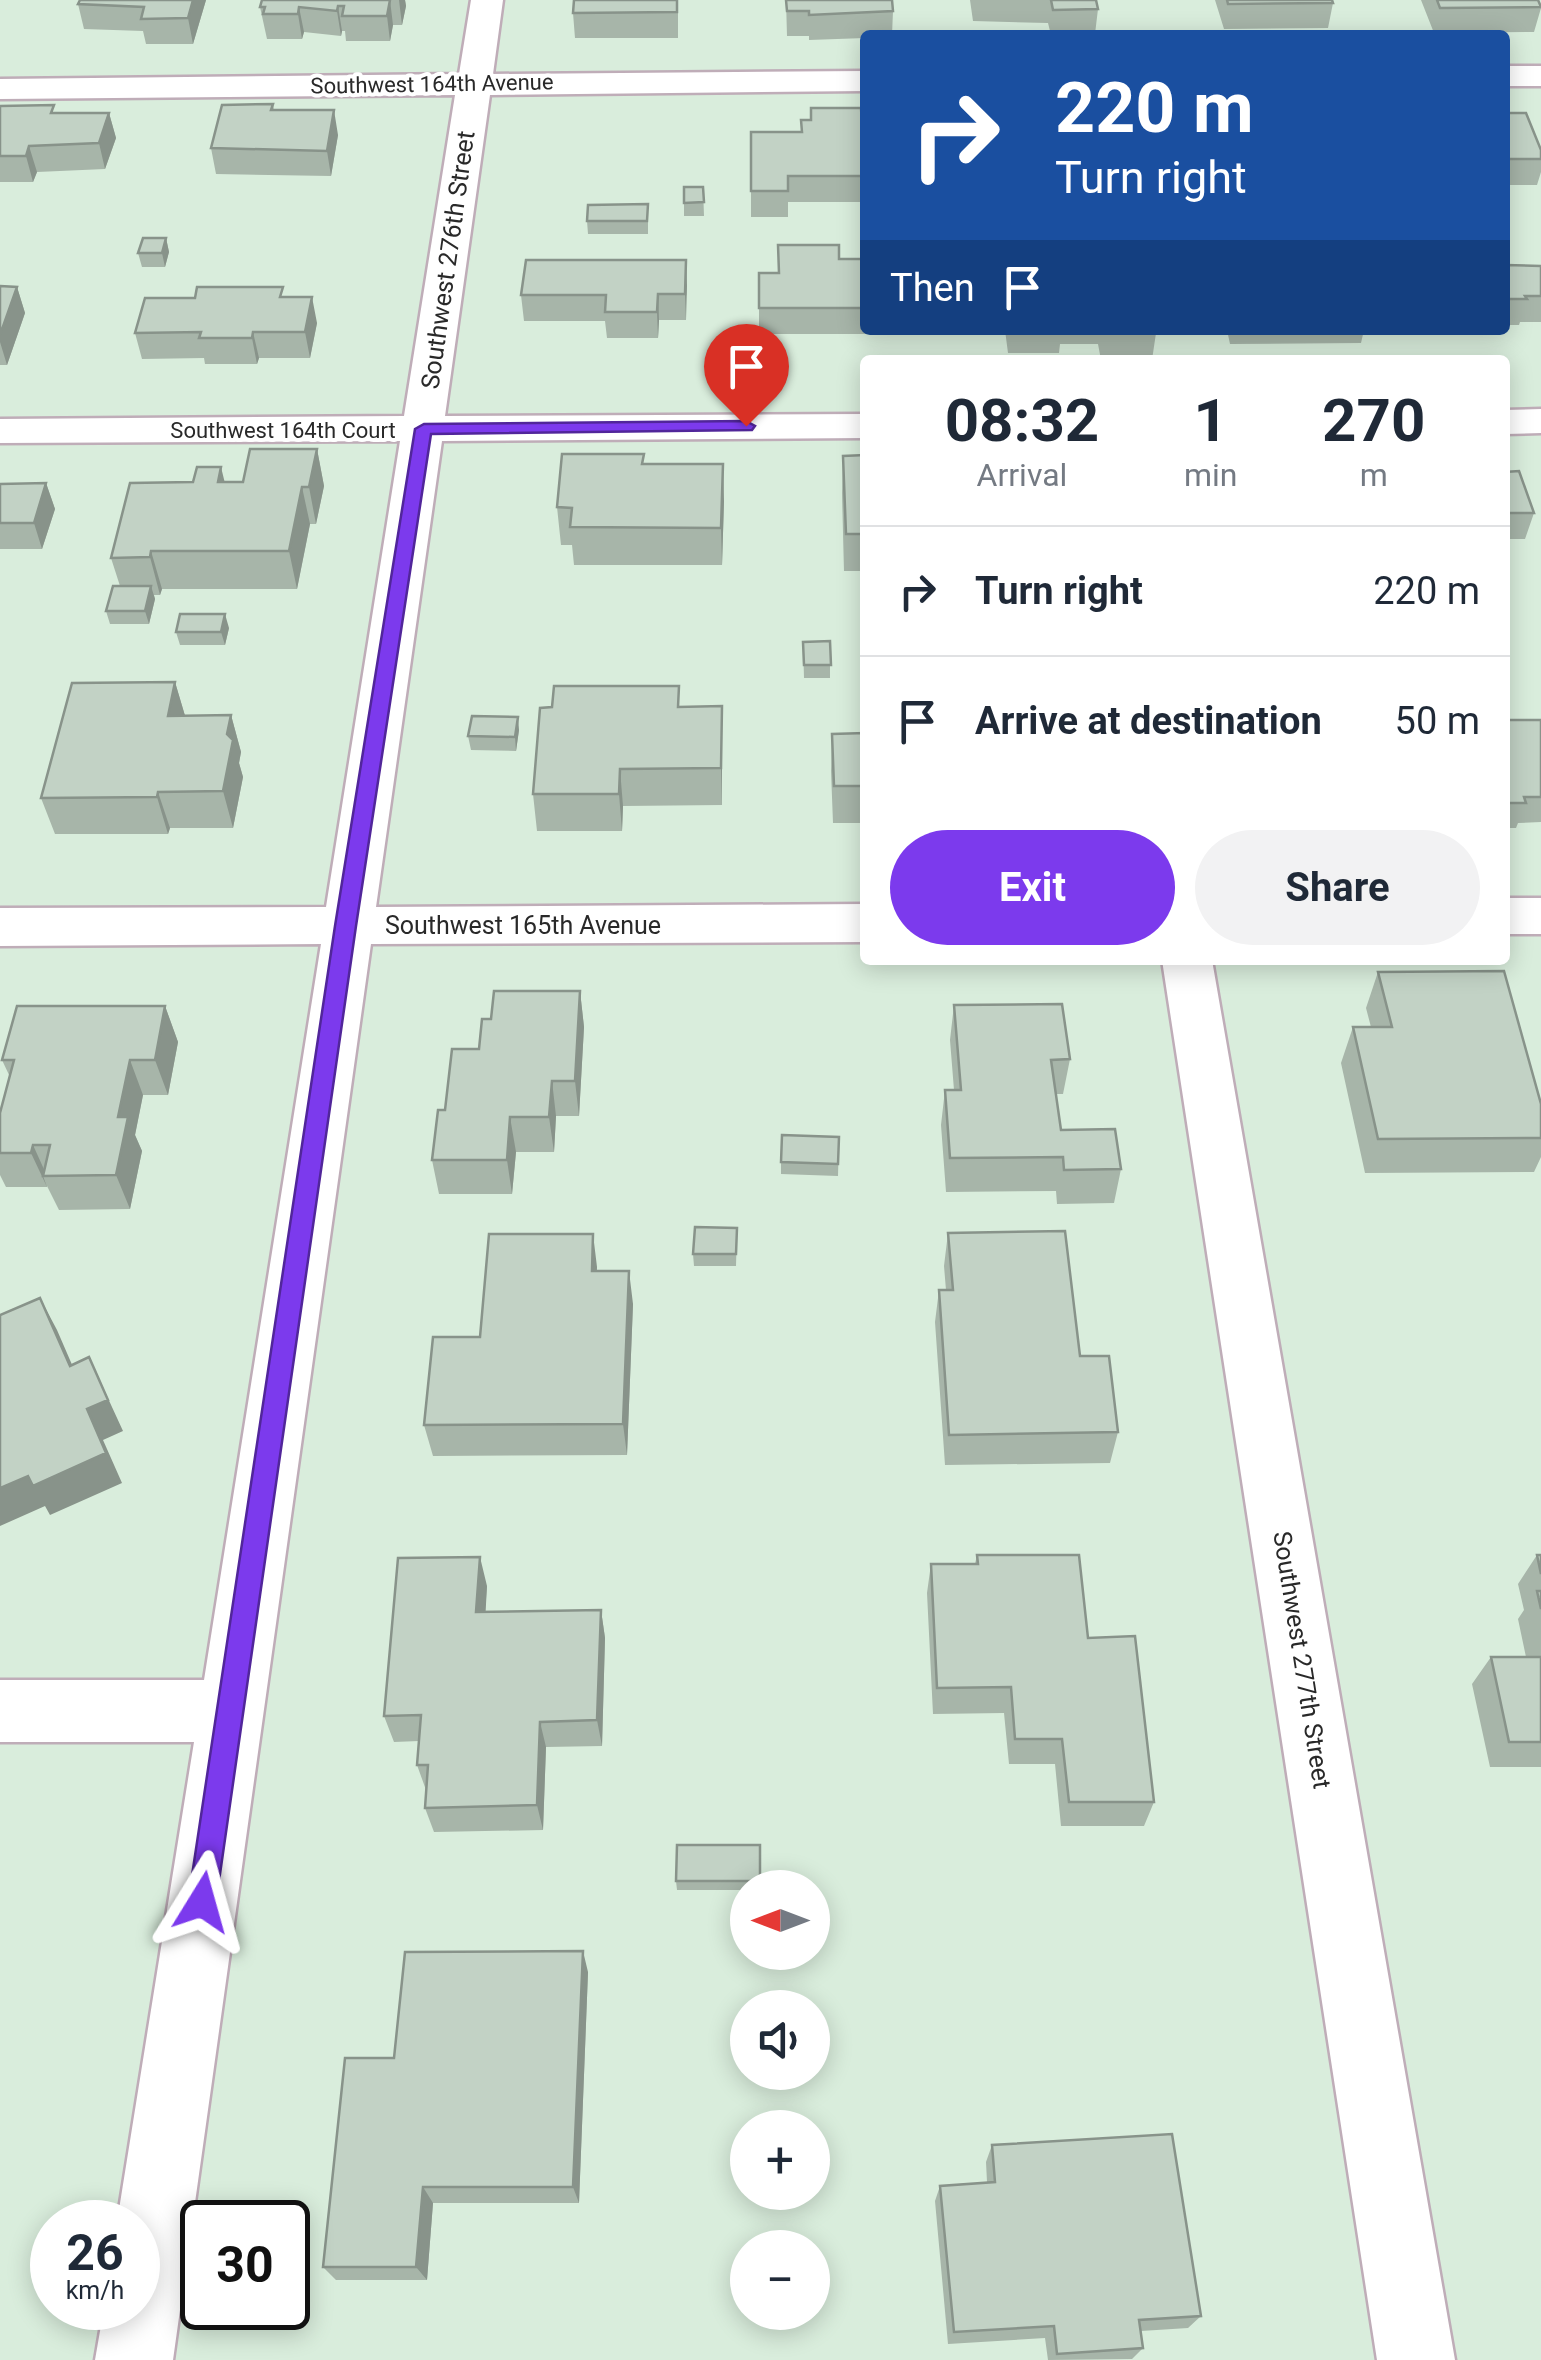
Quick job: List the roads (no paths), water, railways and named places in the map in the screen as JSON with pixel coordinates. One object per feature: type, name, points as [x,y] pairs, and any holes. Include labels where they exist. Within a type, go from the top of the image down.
[{"type":"street","name":"Southwest 276th Street","points":[[134,2360],[486,0]]},
{"type":"street","points":[[1510,76],[1541,76]]},
{"type":"street","name":"Southwest 164th Avenue","points":[[0,88],[860,81]]},
{"type":"street","points":[[1510,422],[1541,421]]},
{"type":"street","name":"Southwest 164th Court","points":[[0,431],[860,426]]},
{"type":"street","points":[[1510,916],[1541,916]]},
{"type":"street","name":"Southwest 165th Avenue","points":[[0,926],[860,923]]},
{"type":"street","name":"Southwest 277th Street","points":[[1188,965],[1416,2360]]},
{"type":"street","points":[[0,1712],[230,1711]]}]
